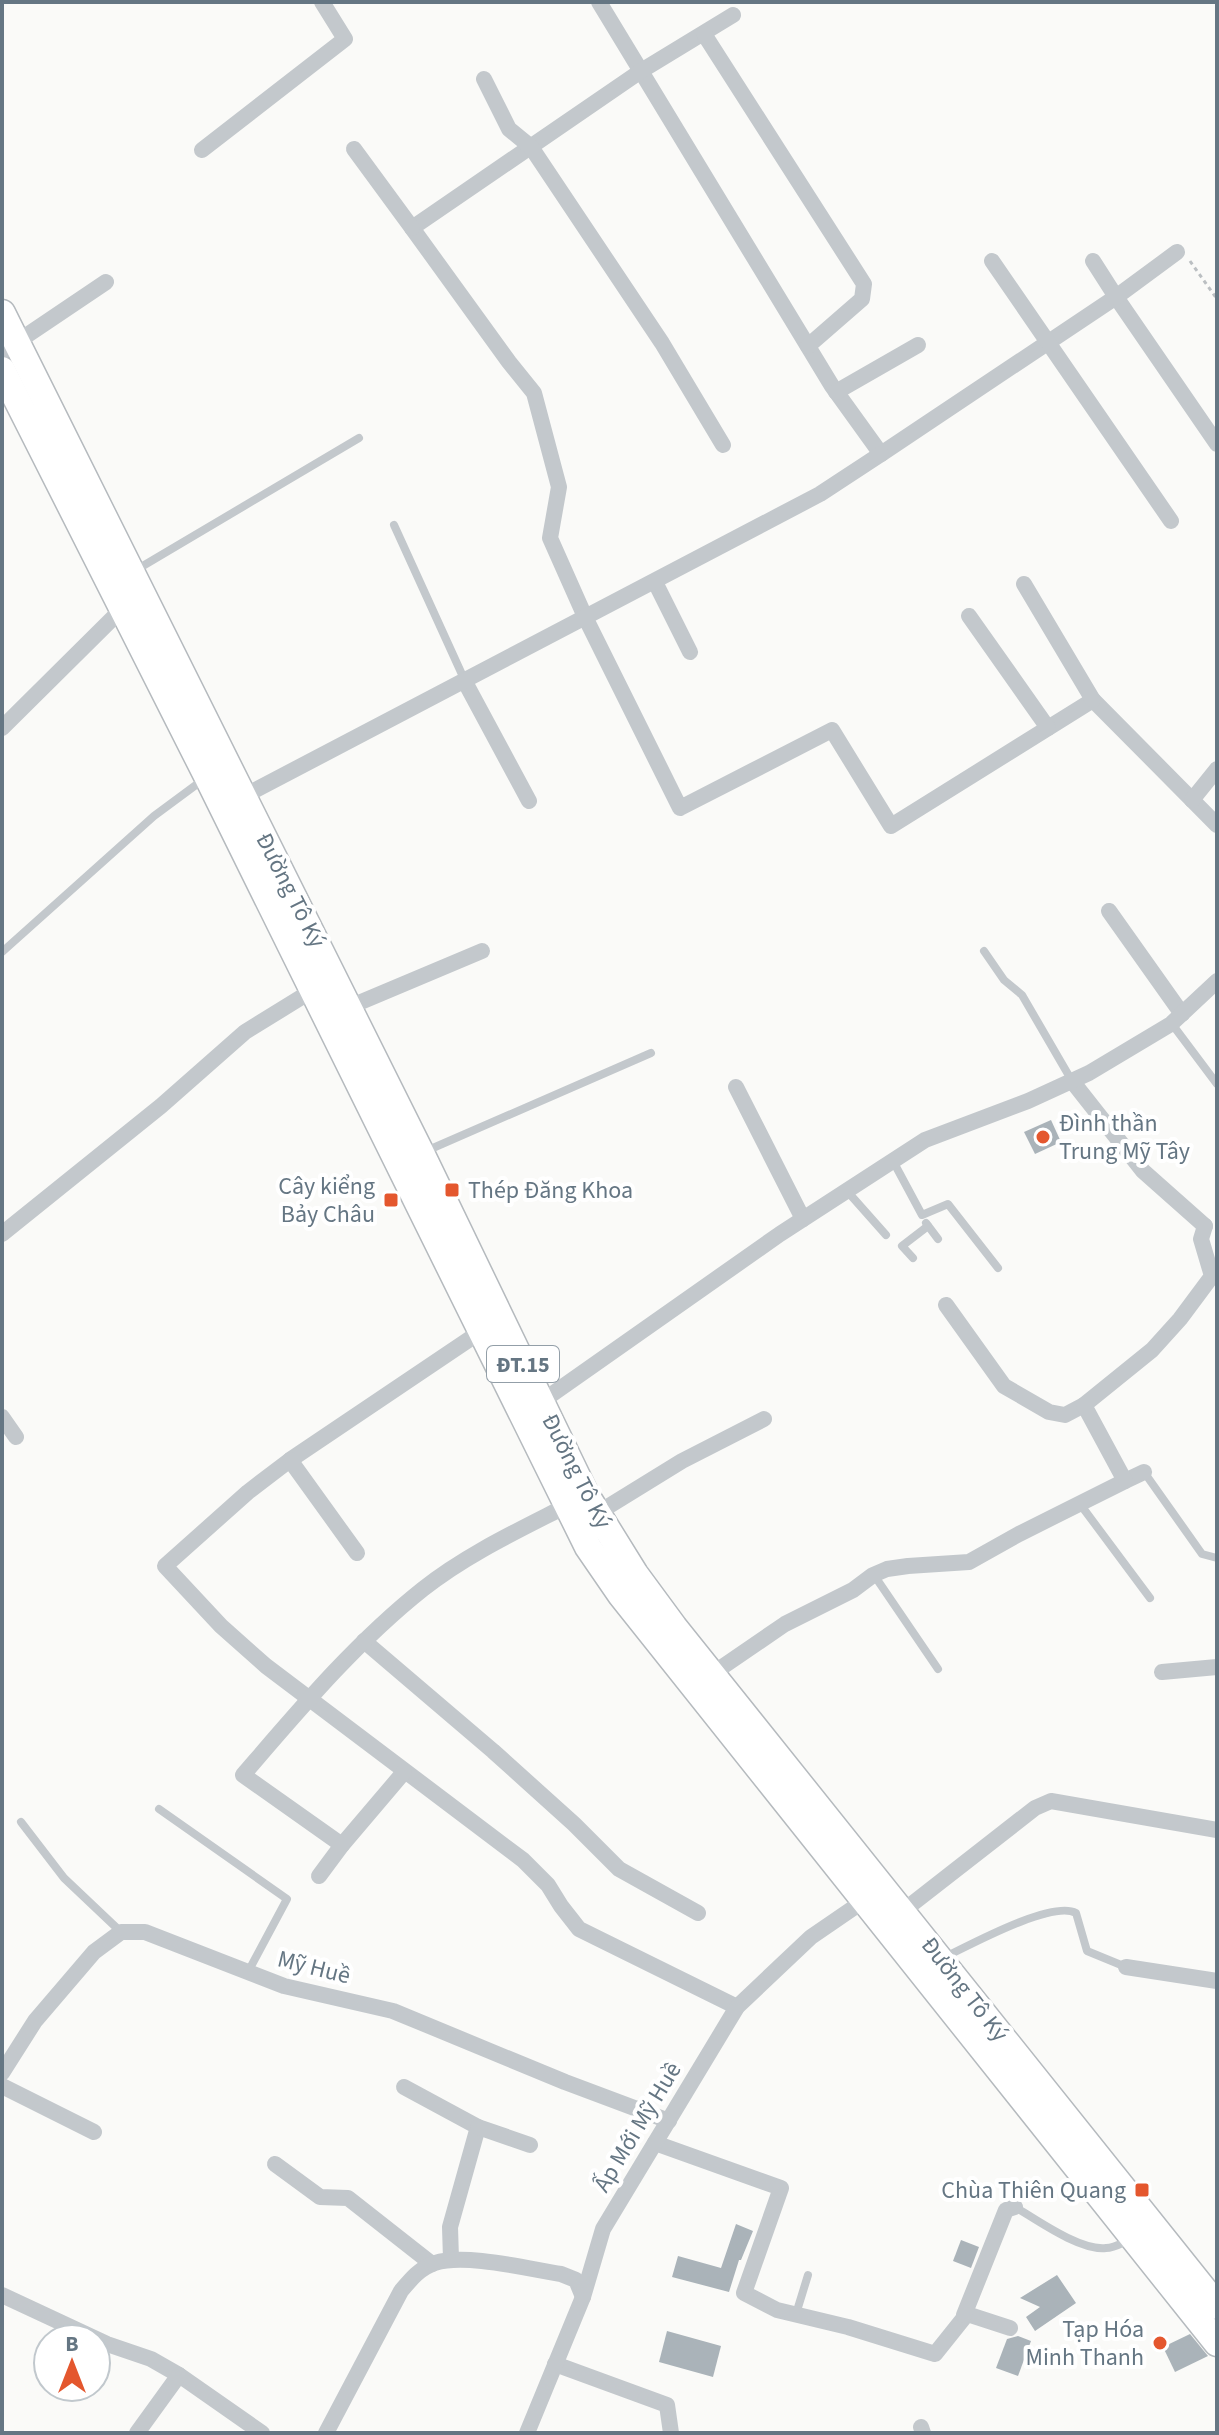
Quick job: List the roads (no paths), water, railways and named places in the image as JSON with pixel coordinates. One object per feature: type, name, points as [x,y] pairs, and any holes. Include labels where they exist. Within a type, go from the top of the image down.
[{"type":"main road","name":"Đường Tô Ký","points":[[2,313],[10,348],[132,573],[421,1153],[491,1325]]},
{"type":"main road","name":"Đường Tô Ký","points":[[2,370],[313,990],[491,1325],[532,1409],[596,1514],[635,1574],[712,1674],[1217,2306]]},
{"type":"main road","name":"Đường Tô Ký","points":[[532,1409],[566,1506],[588,1547],[621,1595],[1217,2343]]},
{"type":"street","points":[[202,150],[345,39],[322,2]]},
{"type":"street","points":[[599,2],[836,392],[881,454]]},
{"type":"street","points":[[412,228],[641,71],[733,15]]},
{"type":"street","points":[[704,34],[864,284],[862,299],[808,346]]},
{"type":"street","points":[[484,79],[509,129],[531,147],[662,343],[723,445]]},
{"type":"street","points":[[354,149],[534,393],[559,487],[550,538],[586,619],[680,808],[832,730],[891,826],[1093,700]]},
{"type":"street","points":[[244,796],[820,494],[1116,297],[1177,252]]},
{"type":"street","points":[[992,261],[1171,521]]},
{"type":"street","points":[[1093,261],[1217,444]]},
{"type":"street","points":[[10,348],[106,282]]},
{"type":"street","points":[[836,392],[918,345]]},
{"type":"street","points":[[655,582],[690,652]]},
{"type":"street","points":[[1024,584],[1093,700],[1217,825]]},
{"type":"street","points":[[4,722],[122,609]]},
{"type":"street","points":[[969,616],[1048,728]]},
{"type":"street","points":[[465,682],[529,801]]},
{"type":"street","points":[[1192,800],[1217,769]]},
{"type":"street","points":[[1109,911],[1176,1019]]},
{"type":"street","points":[[349,1007],[482,951]]},
{"type":"street","points":[[532,1409],[803,1219],[925,1140],[1072,1081],[1176,1019],[1217,981]]},
{"type":"street","points":[[2,1234],[161,1106],[245,1032],[313,990]]},
{"type":"street","points":[[946,1305],[1004,1386],[1049,1412],[1065,1415],[1084,1405],[1152,1350],[1212,1276],[1201,1239],[1211,1224],[1143,1171],[1072,1081]]},
{"type":"street","points":[[736,1087],[803,1219]]},
{"type":"street","points":[[491,1325],[290,1460],[248,1492],[165,1566],[221,1626],[404,1772],[523,1860],[548,1885],[579,1929],[737,2007]]},
{"type":"street","points":[[1084,1405],[1125,1481]]},
{"type":"street","points":[[596,1514],[682,1461],[764,1419]]},
{"type":"street","points":[[290,1460],[357,1553]]},
{"type":"street","points":[[712,1674],[785,1624],[853,1590],[873,1575],[908,1566],[969,1562],[1144,1472]]},
{"type":"street","points":[[342,1845],[243,1775],[309,1698],[364,1641],[424,1588],[486,1547],[566,1506]]},
{"type":"street","points":[[364,1641],[493,1751],[619,1869],[698,1913]]},
{"type":"street","points":[[1162,1672],[1217,1667]]},
{"type":"street","points":[[319,1876],[404,1772]]},
{"type":"street","points":[[903,1911],[1035,1808],[1051,1801],[1217,1830]]},
{"type":"street","name":"Ấp Mới Mỹ Huề","points":[[527,2433],[583,2297],[603,2229],[737,2007],[811,1937],[865,1900]]},
{"type":"street","points":[[2,2073],[35,2021],[94,1952],[121,1932]]},
{"type":"street","name":"Mỹ Huề","points":[[121,1932],[145,1932],[284,1986],[393,2011],[669,2121]]},
{"type":"street","points":[[1126,1967],[1217,1981]]},
{"type":"street","points":[[2,2086],[94,2132]]},
{"type":"street","points":[[404,2087],[478,2127],[530,2145]]},
{"type":"street","points":[[451,2259],[450,2227],[478,2127]]},
{"type":"street","points":[[655,2143],[781,2188],[744,2293],[777,2310],[848,2327],[935,2354],[964,2315],[1006,2210],[1015,2207]]},
{"type":"street","points":[[275,2164],[320,2197],[348,2198],[432,2264]]},
{"type":"street","points":[[326,2433],[401,2291],[414,2275],[432,2264],[451,2259],[561,2274],[576,2280],[583,2297]]},
{"type":"street","points":[[2,2295],[107,2344],[151,2359],[262,2433]]},
{"type":"street","points":[[964,2315],[972,2314],[1010,2328]]},
{"type":"street","points":[[555,2364],[667,2405],[671,2433]]},
{"type":"street","points":[[137,2433],[179,2375]]},
{"type":"lane","points":[[132,573],[359,438]]},
{"type":"lane","points":[[394,525],[465,682]]},
{"type":"lane","points":[[2,952],[154,816],[207,776]]},
{"type":"lane","points":[[984,951],[1004,980],[1022,995],[1072,1081]]},
{"type":"lane","points":[[1176,1019],[1217,1084]]},
{"type":"lane","points":[[421,1153],[651,1053]]},
{"type":"lane","points":[[893,1161],[938,1239]]},
{"type":"lane","points":[[847,1191],[886,1235]]},
{"type":"lane","points":[[922,1215],[948,1204],[998,1268]]},
{"type":"lane","points":[[913,1258],[902,1246],[928,1226]]},
{"type":"lane","points":[[1144,1472],[1202,1554],[1217,1558]]},
{"type":"lane","points":[[1079,1503],[1150,1598]]},
{"type":"lane","points":[[873,1575],[938,1669]]},
{"type":"lane","points":[[159,1809],[287,1899],[247,1973]]},
{"type":"lane","points":[[21,1822],[64,1878],[121,1932]]},
{"type":"lane","points":[[941,1959],[1038,1916],[1066,1909],[1076,1913],[1087,1951],[1126,1967]]},
{"type":"lane","points":[[1015,2207],[1092,2247],[1104,2249],[1134,2237]]},
{"type":"lane","points":[[796,2314],[808,2275]]},
{"type":"place","name":"Đình thần Trung Mỹ Tây","points":[[1043,1137]]},
{"type":"place","name":"Thép Đăng Khoa","points":[[452,1190]]},
{"type":"place","name":"Cây kiểng Bảy Châu","points":[[391,1200]]},
{"type":"place","name":"Chùa Thiên Quang","points":[[1142,2190]]},
{"type":"place","name":"Tạp Hóa Minh Thanh","points":[[1160,2343]]}]
